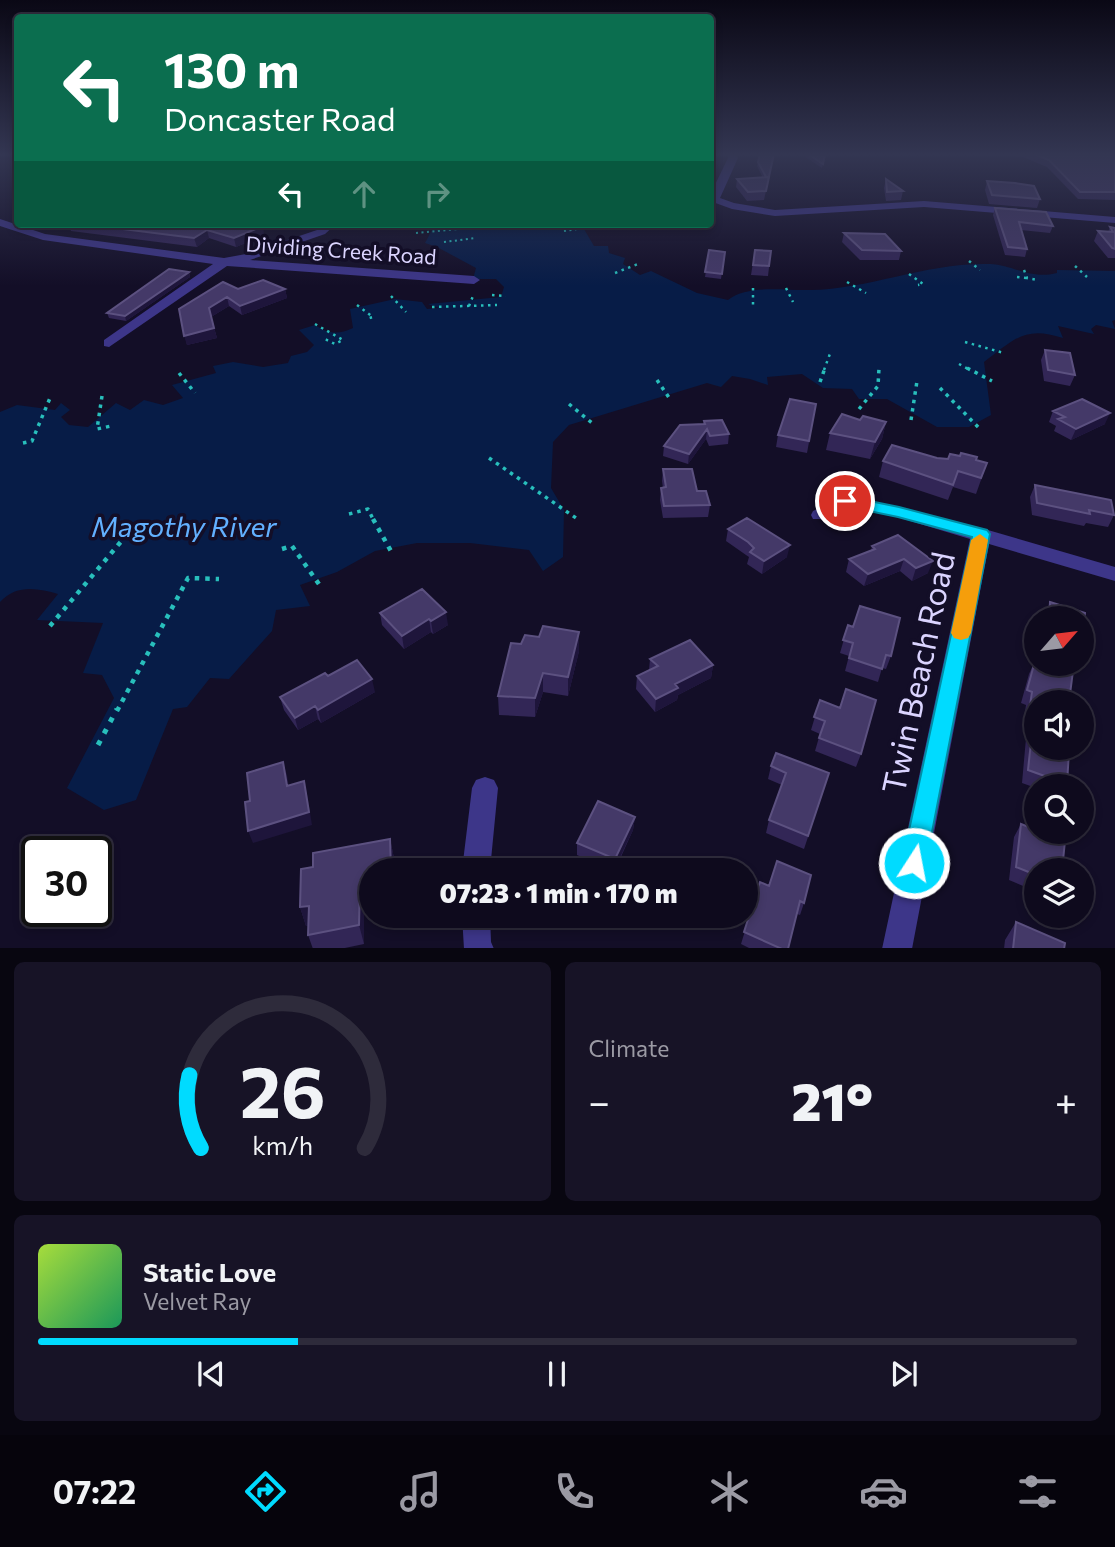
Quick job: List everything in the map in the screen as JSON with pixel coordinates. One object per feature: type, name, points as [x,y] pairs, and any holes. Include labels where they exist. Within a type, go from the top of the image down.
[{"type":"street","points":[[714,199],[732,206],[775,213],[924,204],[1115,220]]},
{"type":"street","name":"Dividing Creek Road","points":[[17,228],[43,237],[224,262],[474,280]]},
{"type":"street","points":[[109,343],[224,262],[249,257],[321,232],[326,228]]},
{"type":"street","points":[[820,515],[845,501],[981,534],[1115,574]]},
{"type":"street","name":"Twin Beach Road","points":[[897,948],[981,534]]},
{"type":"street","points":[[476,858],[485,788]]},
{"type":"street","points":[[477,928],[479,948]]},
{"type":"path","points":[[564,231],[584,228]]},
{"type":"path","points":[[416,233],[458,229]]},
{"type":"path","points":[[444,242],[476,238]]},
{"type":"path","points":[[969,261],[980,271]]},
{"type":"path","points":[[615,273],[638,264]]},
{"type":"path","points":[[1075,266],[1087,277]]},
{"type":"path","points":[[1024,270],[1027,278]]},
{"type":"path","points":[[909,274],[923,284],[918,285]]},
{"type":"path","points":[[1017,277],[1038,280]]},
{"type":"path","points":[[847,282],[866,293]]},
{"type":"path","points":[[753,288],[753,308]]},
{"type":"path","points":[[786,288],[793,302]]},
{"type":"path","points":[[492,295],[506,296]]},
{"type":"path","points":[[391,296],[406,312]]},
{"type":"path","points":[[469,306],[473,296]]},
{"type":"path","points":[[358,305],[373,317],[366,319]]},
{"type":"path","points":[[432,307],[497,305]]},
{"type":"path","points":[[315,324],[343,340],[335,344],[325,339]]},
{"type":"path","points":[[965,342],[1004,353]]},
{"type":"path","points":[[820,382],[831,351]]},
{"type":"path","points":[[959,364],[992,381]]},
{"type":"path","points":[[859,409],[878,386],[879,368]]},
{"type":"path","points":[[179,373],[195,393]]},
{"type":"path","points":[[657,380],[670,399]]},
{"type":"path","points":[[911,420],[917,381]]},
{"type":"path","points":[[940,388],[980,429]]},
{"type":"path","points":[[102,396],[97,429],[111,426]]},
{"type":"path","points":[[23,443],[32,441],[50,398]]},
{"type":"path","points":[[569,404],[593,422]]},
{"type":"path","points":[[489,458],[576,518]]},
{"type":"path","points":[[349,514],[368,509],[391,553]]},
{"type":"path","points":[[50,626],[124,538]]},
{"type":"path","points":[[282,550],[292,546],[321,587]]},
{"type":"path","points":[[98,745],[188,579],[219,579]]},
{"type":"water","name":"Magothy River","points":[[433,228],[583,228],[594,246],[608,246],[609,253],[625,258],[623,264],[640,275],[651,271],[697,293],[728,300],[756,290],[832,289],[967,265],[999,265],[1039,275],[1057,273],[1057,270],[1115,271],[1115,320],[1112,321],[1115,329],[1096,325],[1091,329],[1094,334],[1058,326],[1063,338],[1038,333],[1012,341],[984,362],[991,415],[969,427],[937,427],[887,399],[859,399],[852,389],[823,388],[802,374],[767,377],[768,385],[732,376],[721,387],[707,383],[569,425],[553,442],[551,488],[564,510],[563,557],[543,571],[529,550],[470,543],[417,543],[375,551],[337,572],[300,585],[310,606],[276,610],[272,631],[229,679],[210,678],[187,707],[173,709],[136,800],[104,810],[67,788],[114,698],[102,675],[83,673],[103,623],[37,620],[58,594],[43,590],[20,590],[0,602],[0,412],[17,405],[55,410],[61,403],[70,410],[61,417],[69,425],[88,427],[116,403],[130,410],[144,400],[163,405],[183,398],[172,385],[216,373],[213,366],[233,362],[263,367],[288,363],[291,356],[307,352],[314,345],[299,330],[315,325],[334,332],[353,328],[350,309],[395,299],[422,302],[427,309],[439,308],[428,304],[501,297],[504,287],[496,279],[473,279],[476,268],[425,243]]},
{"type":"building","points":[[995,208],[1046,212],[1053,226],[1019,222],[1027,249],[1008,247]]},
{"type":"building","points":[[1110,227],[1115,228],[1115,249],[1098,231],[1113,232]]},
{"type":"building","points":[[115,228],[258,228],[234,238],[207,230],[194,238]]},
{"type":"building","points":[[844,233],[885,234],[901,251],[862,250]]},
{"type":"building","points":[[709,250],[725,252],[722,274],[705,272]]},
{"type":"building","points":[[755,250],[771,251],[769,266],[753,265]]},
{"type":"building","points":[[169,269],[189,272],[125,316],[107,313]]},
{"type":"building","points":[[263,280],[285,289],[240,306],[227,297],[209,308],[214,328],[184,336],[179,309],[223,282],[238,289]]},
{"type":"building","points":[[1045,350],[1070,353],[1075,375],[1048,370]]},
{"type":"building","points":[[790,399],[816,404],[809,441],[778,435]]},
{"type":"building","points":[[1082,399],[1110,413],[1076,429],[1058,419],[1065,417],[1053,411]]},
{"type":"building","points":[[842,414],[860,420],[863,416],[886,422],[875,442],[830,433]]},
{"type":"building","points":[[722,420],[729,434],[710,436],[707,429],[689,454],[664,446],[680,425]]},
{"type":"building","points":[[892,445],[937,458],[948,459],[950,454],[960,456],[961,453],[987,463],[981,478],[958,471],[953,485],[883,461]]},
{"type":"building","points":[[663,469],[692,469],[697,491],[706,491],[710,505],[664,506],[661,488],[666,487]]},
{"type":"building","points":[[1035,485],[1111,500],[1114,515],[1089,510],[1090,514],[1037,503]]},
{"type":"building","points":[[747,518],[790,545],[764,561],[750,552],[754,548],[748,542],[728,529]]},
{"type":"building","points":[[898,535],[933,561],[916,568],[904,559],[868,574],[849,559],[875,549],[872,546]]},
{"type":"building","points":[[422,589],[446,612],[402,636],[380,613]]},
{"type":"building","points":[[860,606],[900,618],[891,656],[886,655],[882,669],[849,658],[853,643],[843,640],[848,625],[853,627]]},
{"type":"building","points":[[543,626],[579,632],[568,677],[543,673],[535,698],[498,696],[511,643],[521,644],[525,635],[539,637]]},
{"type":"building","points":[[690,640],[713,665],[675,684],[678,688],[656,699],[637,676],[658,666],[650,659]]},
{"type":"building","points":[[357,660],[372,679],[318,710],[315,706],[295,718],[280,697],[325,673],[328,676]]},
{"type":"building","points":[[1031,676],[1072,676],[1071,690],[1027,690]]},
{"type":"building","points":[[846,689],[876,700],[861,754],[819,738],[825,721],[814,717],[820,700],[840,708]]},
{"type":"building","points":[[776,753],[829,773],[808,836],[769,820],[786,773],[771,766]]},
{"type":"building","points":[[1029,760],[1068,760],[1068,774],[1039,774],[1028,770]]},
{"type":"building","points":[[283,762],[287,786],[304,781],[309,812],[248,831],[245,802],[250,801],[247,773]]},
{"type":"building","points":[[598,801],[635,817],[615,858],[577,843]]},
{"type":"building","points":[[1021,824],[1024,825],[1024,844],[1065,844],[1063,858],[1024,858],[1024,870],[1016,867]]},
{"type":"building","points":[[390,839],[391,858],[359,858],[359,925],[308,935],[309,906],[300,907],[301,869],[313,867],[313,853]]},
{"type":"building","points":[[777,861],[811,875],[804,903],[800,901],[788,948],[780,948],[744,932],[745,928],[758,928],[760,882],[769,886]]},
{"type":"building","points":[[1016,922],[1024,928],[1065,943],[1064,948],[1013,948]]},
{"type":"slow traffic","points":[[961,633],[980,540]]},
{"type":"route","points":[[845,501],[981,534],[914,863]]}]
